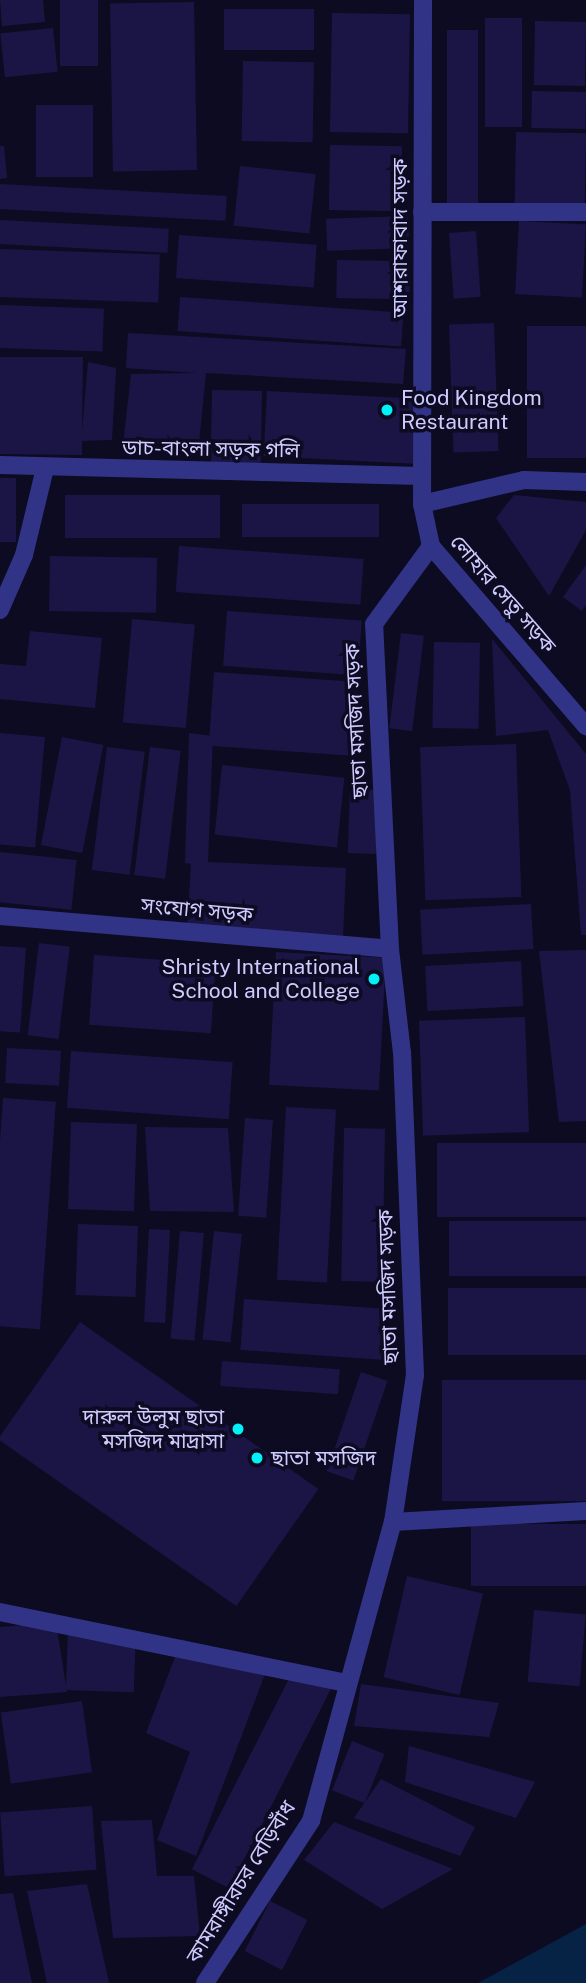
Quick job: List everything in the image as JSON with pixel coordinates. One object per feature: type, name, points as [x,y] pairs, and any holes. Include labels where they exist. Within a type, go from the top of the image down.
[{"type":"street","name":"আশরাফাবাদ সড়ক","points":[[422,476],[424,0]]},
{"type":"street","points":[[422,212],[586,212]]},
{"type":"street","name":"ডাচ-বাংলা সড়ক গলি","points":[[0,465],[422,476]]},
{"type":"street","points":[[0,610],[24,555],[45,468]]},
{"type":"street","name":"লোহার সেতু সড়ক","points":[[422,476],[422,504],[431,547],[586,726]]},
{"type":"street","points":[[422,504],[524,480],[586,482]]},
{"type":"street","name":"ছাতা মসজিদ সড়ক","points":[[347,1683],[393,1522],[415,1375],[402,1053],[390,949],[373,624],[431,547]]},
{"type":"street","name":"সংযোগ সড়ক","points":[[0,916],[390,949]]},
{"type":"street","points":[[393,1522],[586,1511]]},
{"type":"street","points":[[0,1612],[347,1683]]},
{"type":"street","name":"কামরাঙ্গীরচর বেড়িবাঁধ","points":[[205,1983],[311,1821],[347,1683]]},
{"type":"water","points":[[586,1924],[586,1983],[478,1983]]},
{"type":"building","points":[[0,0],[43,0],[45,22],[2,26]]},
{"type":"building","points":[[60,0],[98,0],[98,66],[60,66]]},
{"type":"building","points":[[194,2],[197,170],[113,171],[110,3]]},
{"type":"building","points":[[224,9],[314,9],[314,50],[224,50]]},
{"type":"building","points":[[332,13],[410,14],[408,133],[330,132]]},
{"type":"building","points":[[485,18],[522,18],[522,127],[485,127]]},
{"type":"building","points":[[535,21],[586,22],[585,86],[534,85]]},
{"type":"building","points":[[53,28],[58,72],[5,77],[0,34]]},
{"type":"building","points":[[447,30],[478,30],[478,204],[447,204]]},
{"type":"building","points":[[243,61],[314,62],[313,142],[242,141]]},
{"type":"building","points":[[532,91],[586,92],[585,129],[531,128]]},
{"type":"building","points":[[36,105],[93,105],[93,177],[36,177]]},
{"type":"building","points":[[516,132],[586,133],[585,204],[515,203]]},
{"type":"building","points":[[330,145],[402,146],[401,211],[329,210]]},
{"type":"building","points":[[0,146],[4,146],[7,178],[0,179]]},
{"type":"building","points":[[240,166],[316,174],[309,234],[234,226]]},
{"type":"building","points":[[0,184],[227,196],[225,221],[0,209]]},
{"type":"building","points":[[408,216],[409,248],[327,251],[326,219]]},
{"type":"building","points":[[0,220],[169,229],[168,253],[0,244]]},
{"type":"building","points":[[519,221],[586,225],[582,297],[515,294]]},
{"type":"building","points":[[476,231],[481,297],[454,299],[449,233]]},
{"type":"building","points":[[179,235],[317,245],[314,288],[176,278]]},
{"type":"building","points":[[0,249],[160,255],[158,303],[0,297]]},
{"type":"building","points":[[337,260],[410,261],[409,299],[336,298]]},
{"type":"building","points":[[180,297],[403,313],[401,347],[178,331]]},
{"type":"building","points":[[0,305],[104,309],[102,352],[0,348]]},
{"type":"building","points":[[494,323],[498,451],[453,452],[449,325]]},
{"type":"building","points":[[527,326],[586,326],[586,458],[527,458]]},
{"type":"building","points":[[128,333],[406,349],[403,384],[206,373],[199,443],[123,445],[131,374],[197,373],[126,368]]},
{"type":"building","points":[[0,357],[83,357],[82,431],[88,362],[116,368],[112,440],[82,441],[82,455],[0,454]]},
{"type":"building","points":[[212,390],[262,391],[261,465],[211,464]]},
{"type":"building","points":[[267,391],[417,399],[413,464],[264,456]]},
{"type":"building","points":[[0,478],[16,478],[16,542],[0,542]]},
{"type":"building","points":[[65,495],[220,495],[220,538],[65,538]]},
{"type":"building","points":[[514,495],[586,502],[586,530],[549,596],[496,518]]},
{"type":"building","points":[[242,504],[379,504],[379,537],[242,537]]},
{"type":"building","points":[[179,546],[364,559],[360,605],[176,592]]},
{"type":"building","points":[[50,556],[157,558],[156,613],[49,611]]},
{"type":"building","points":[[586,565],[586,605],[582,611],[563,597]]},
{"type":"building","points":[[227,611],[362,620],[358,675],[223,666]]},
{"type":"building","points":[[132,619],[195,624],[186,728],[123,723]]},
{"type":"building","points":[[30,631],[102,638],[95,708],[0,699],[0,664],[26,666]]},
{"type":"building","points":[[401,633],[424,636],[412,731],[389,728]]},
{"type":"building","points":[[492,639],[586,754],[586,935],[581,935],[570,790],[548,730],[496,736]]},
{"type":"building","points":[[434,642],[480,643],[478,729],[432,728]]},
{"type":"building","points":[[214,672],[358,682],[352,756],[209,746]]},
{"type":"building","points":[[0,733],[45,737],[35,847],[0,844]]},
{"type":"building","points":[[189,733],[213,736],[208,862],[346,868],[343,937],[187,930],[191,864],[185,863]]},
{"type":"building","points":[[62,737],[103,745],[82,853],[41,845]]},
{"type":"building","points":[[516,744],[521,897],[425,900],[420,747]]},
{"type":"building","points":[[107,747],[145,752],[130,875],[92,870]]},
{"type":"building","points":[[150,747],[181,751],[165,879],[134,875]]},
{"type":"building","points":[[222,765],[344,778],[337,847],[215,835]]},
{"type":"building","points":[[350,789],[378,790],[376,854],[348,853]]},
{"type":"building","points":[[0,852],[77,860],[71,910],[0,902]]},
{"type":"building","points":[[531,904],[533,949],[423,955],[420,910]]},
{"type":"building","points":[[39,943],[70,947],[58,1039],[28,1035]]},
{"type":"building","points":[[0,946],[26,948],[20,1033],[0,1031]]},
{"type":"building","points":[[586,950],[586,1121],[559,1122],[539,951]]},
{"type":"building","points":[[276,952],[386,958],[379,1091],[269,1085]]},
{"type":"building","points":[[94,955],[216,964],[211,1033],[89,1025]]},
{"type":"building","points":[[521,961],[523,1006],[427,1011],[425,966]]},
{"type":"building","points":[[525,1017],[529,1132],[423,1136],[419,1021]]},
{"type":"building","points":[[7,1048],[61,1051],[59,1086],[5,1083]]},
{"type":"building","points":[[71,1051],[233,1062],[229,1119],[67,1108]]},
{"type":"building","points":[[3,1098],[56,1102],[40,1329],[0,1326],[0,1141]]},
{"type":"building","points":[[286,1107],[336,1110],[327,1282],[277,1280]]},
{"type":"building","points":[[245,1118],[273,1120],[266,1218],[238,1216]]},
{"type":"building","points":[[71,1122],[137,1124],[134,1211],[68,1209]]},
{"type":"building","points":[[145,1127],[228,1128],[234,1212],[150,1211]]},
{"type":"building","points":[[344,1128],[385,1129],[382,1282],[341,1281]]},
{"type":"building","points":[[437,1143],[586,1143],[586,1217],[437,1217]]},
{"type":"building","points":[[449,1221],[586,1221],[586,1276],[449,1276]]},
{"type":"building","points":[[78,1224],[138,1226],[135,1297],[76,1295]]},
{"type":"building","points":[[149,1229],[170,1230],[165,1323],[144,1322]]},
{"type":"building","points":[[180,1231],[204,1233],[194,1341],[171,1339]]},
{"type":"building","points":[[214,1231],[242,1234],[230,1342],[203,1339]]},
{"type":"building","points":[[448,1288],[586,1288],[586,1355],[448,1355]]},
{"type":"building","points":[[244,1299],[385,1309],[381,1360],[240,1350]]},
{"type":"building","points":[[80,1322],[318,1489],[236,1606],[0,1441],[0,1436]]},
{"type":"building","points":[[222,1361],[340,1369],[338,1394],[220,1386]]},
{"type":"building","points":[[361,1372],[387,1381],[353,1480],[327,1471]]},
{"type":"building","points":[[442,1380],[586,1380],[586,1501],[442,1501]]},
{"type":"building","points":[[471,1524],[586,1524],[586,1586],[471,1586]]},
{"type":"building","points":[[407,1576],[483,1594],[460,1695],[384,1677]]},
{"type":"building","points":[[534,1610],[586,1615],[580,1686],[528,1682]]},
{"type":"building","points":[[56,1623],[67,1692],[0,1697],[0,1627]]},
{"type":"building","points":[[68,1628],[136,1630],[134,1692],[66,1690]]},
{"type":"building","points":[[182,1639],[265,1674],[196,1856],[157,1840],[190,1752],[146,1733]]},
{"type":"building","points":[[295,1667],[332,1686],[229,1888],[192,1869]]},
{"type":"building","points":[[361,1684],[499,1703],[489,1737],[354,1726]]},
{"type":"building","points":[[82,1701],[92,1772],[11,1784],[1,1712]]},
{"type":"building","points":[[352,1741],[384,1754],[365,1803],[332,1790]]},
{"type":"building","points":[[409,1746],[535,1782],[516,1818],[405,1782]]},
{"type":"building","points":[[381,1779],[475,1827],[460,1856],[354,1818]]},
{"type":"building","points":[[92,1806],[96,1870],[5,1876],[0,1812]]},
{"type":"building","points":[[152,1820],[157,1876],[194,1876],[200,1936],[113,1938],[101,1821]]},
{"type":"building","points":[[334,1822],[453,1869],[382,1909],[304,1860]]},
{"type":"building","points":[[87,1884],[109,1983],[47,1983],[27,1891]]},
{"type":"building","points":[[13,1893],[32,1983],[0,1983],[0,1894]]},
{"type":"building","points":[[270,1901],[307,1920],[282,1970],[245,1951]]},
{"type":"place","name":"Food Kingdom Restaurant","points":[[387,410]]},
{"type":"place","name":"Shristy International School and College","points":[[374,979]]},
{"type":"place","name":"দারুল উলুম ছাতা মসজিদ মাদ্রাসা","points":[[238,1429]]},
{"type":"place","name":"ছাতা মসজিদ","points":[[257,1458]]}]
